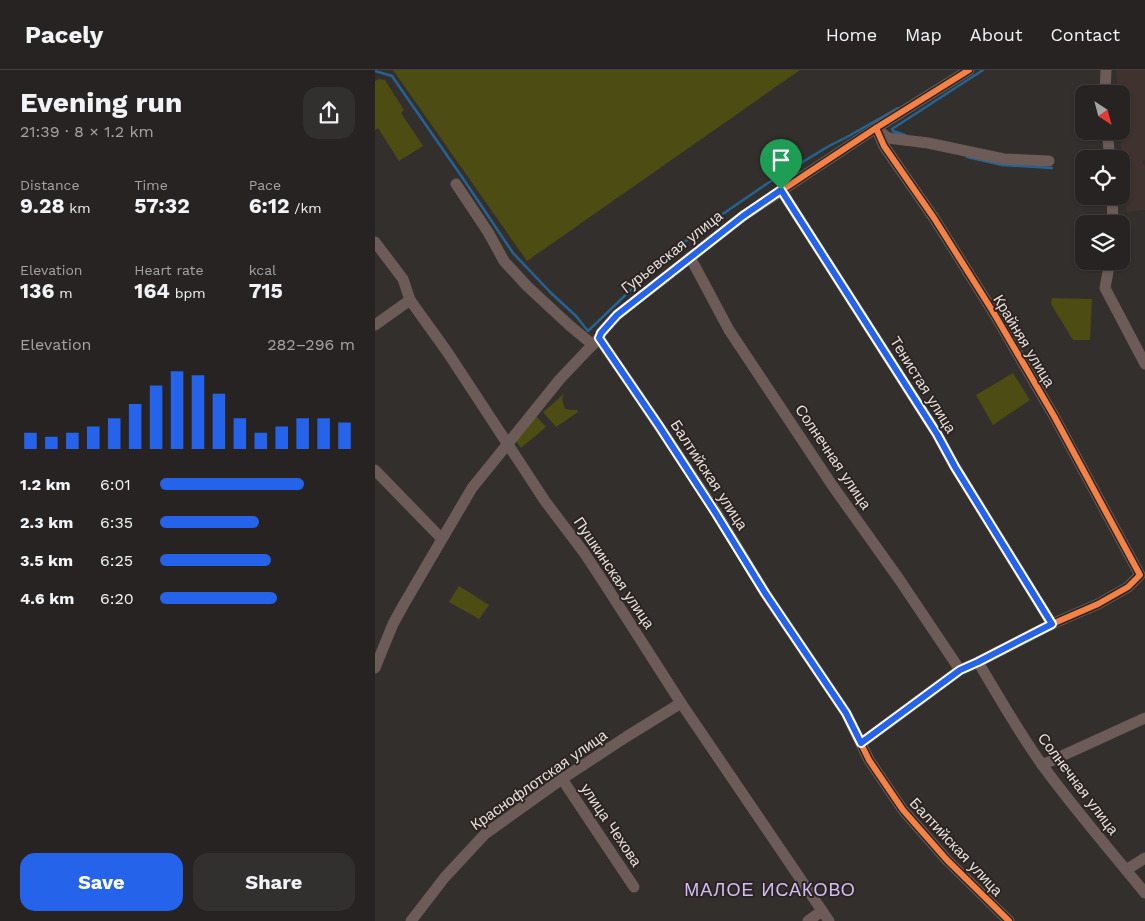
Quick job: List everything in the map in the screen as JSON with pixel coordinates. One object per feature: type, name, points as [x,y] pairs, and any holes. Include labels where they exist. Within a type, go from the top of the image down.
[{"type":"street","name":"Гурьевская улица","points":[[375,668],[393,624],[441,538],[472,488],[560,379],[617,315],[743,216],[876,128],[969,70]]},
{"type":"street","points":[[1105,85],[1106,70]]},
{"type":"street","points":[[876,128],[888,138],[929,143],[1004,159],[1049,161]]},
{"type":"street","name":"Крайняя улица","points":[[876,128],[884,146],[934,218],[1054,416],[1140,575],[1128,587],[1099,604],[1052,624]]},
{"type":"street","name":"Балтийская улица","points":[[456,184],[505,261],[527,286],[569,325],[597,338],[659,426],[765,593],[846,713],[869,760],[903,810],[947,860],[1009,921]]},
{"type":"street","name":"Тенистая улица","points":[[781,190],[937,434],[955,467],[1052,624]]},
{"type":"street","name":"Пушкинская улица","points":[[375,242],[403,279],[410,300],[448,353],[545,501],[585,554],[681,703],[829,921]]},
{"type":"street","name":"Солнечная улица","points":[[690,257],[729,330],[832,485],[899,579],[960,670]]},
{"type":"street","points":[[1108,270],[1105,288],[1145,364]]},
{"type":"street","points":[[375,325],[410,300]]},
{"type":"street","points":[[375,470],[441,538]]},
{"type":"street","points":[[861,743],[960,670],[1052,624]]},
{"type":"street","name":"Солнечная улица","points":[[978,662],[1042,765],[1145,893]]},
{"type":"street","name":"Краснофлотская улица","points":[[411,921],[445,877],[485,834],[562,779],[681,703]]},
{"type":"street","points":[[1042,765],[1145,718]]},
{"type":"street","name":"улица Чехова","points":[[562,779],[634,887]]},
{"type":"street","points":[[1126,870],[1145,858]]},
{"type":"street","points":[[808,921],[822,911]]},
{"type":"shaded area","points":[[393,70],[800,70],[527,261]]},
{"type":"shaded area","points":[[1116,70],[1145,70],[1145,160],[1142,162],[1145,166],[1145,210],[1127,212],[1126,205],[1130,205],[1130,150],[1121,150],[1121,140],[1130,140],[1130,85],[1117,85]]},
{"type":"shaded area","points":[[379,79],[385,80],[404,110],[401,113],[423,146],[399,161],[378,128],[375,130],[375,81]]},
{"type":"shaded area","points":[[1052,298],[1092,299],[1090,340],[1073,340],[1051,304]]},
{"type":"shaded area","points":[[1013,373],[1030,400],[993,425],[976,395]]},
{"type":"shaded area","points":[[564,394],[562,399],[565,409],[577,410],[578,412],[556,427],[543,412]]},
{"type":"shaded area","points":[[536,416],[546,427],[521,448],[516,441]]},
{"type":"shaded area","points":[[459,586],[489,605],[479,619],[449,602]]},
{"type":"waterway","points":[[905,135],[892,129],[983,70]]},
{"type":"waterway","points":[[375,71],[392,76],[513,253],[576,316],[588,331],[659,263],[711,222],[768,183],[829,146],[898,108]]},
{"type":"waterway","points":[[967,157],[1002,165],[1052,168]]},
{"type":"cycle path","points":[[969,70],[876,128],[743,216],[617,315],[601,333],[599,338],[716,512],[765,593],[846,713],[869,760],[903,810],[947,860],[1009,921]]},
{"type":"cycle path","points":[[861,743],[960,670],[1052,624],[1098,604],[1128,587],[1140,575],[1054,416],[992,310],[934,218],[884,146],[876,128]]},
{"type":"district","name":"МАЛОЕ ИСАКОВО","points":[[770,889]]},
{"type":"route","points":[[781,190],[937,434],[955,467],[1052,624],[960,670],[861,743],[846,713],[765,593],[659,426],[599,338],[601,333],[617,315],[743,216],[781,190]]}]
